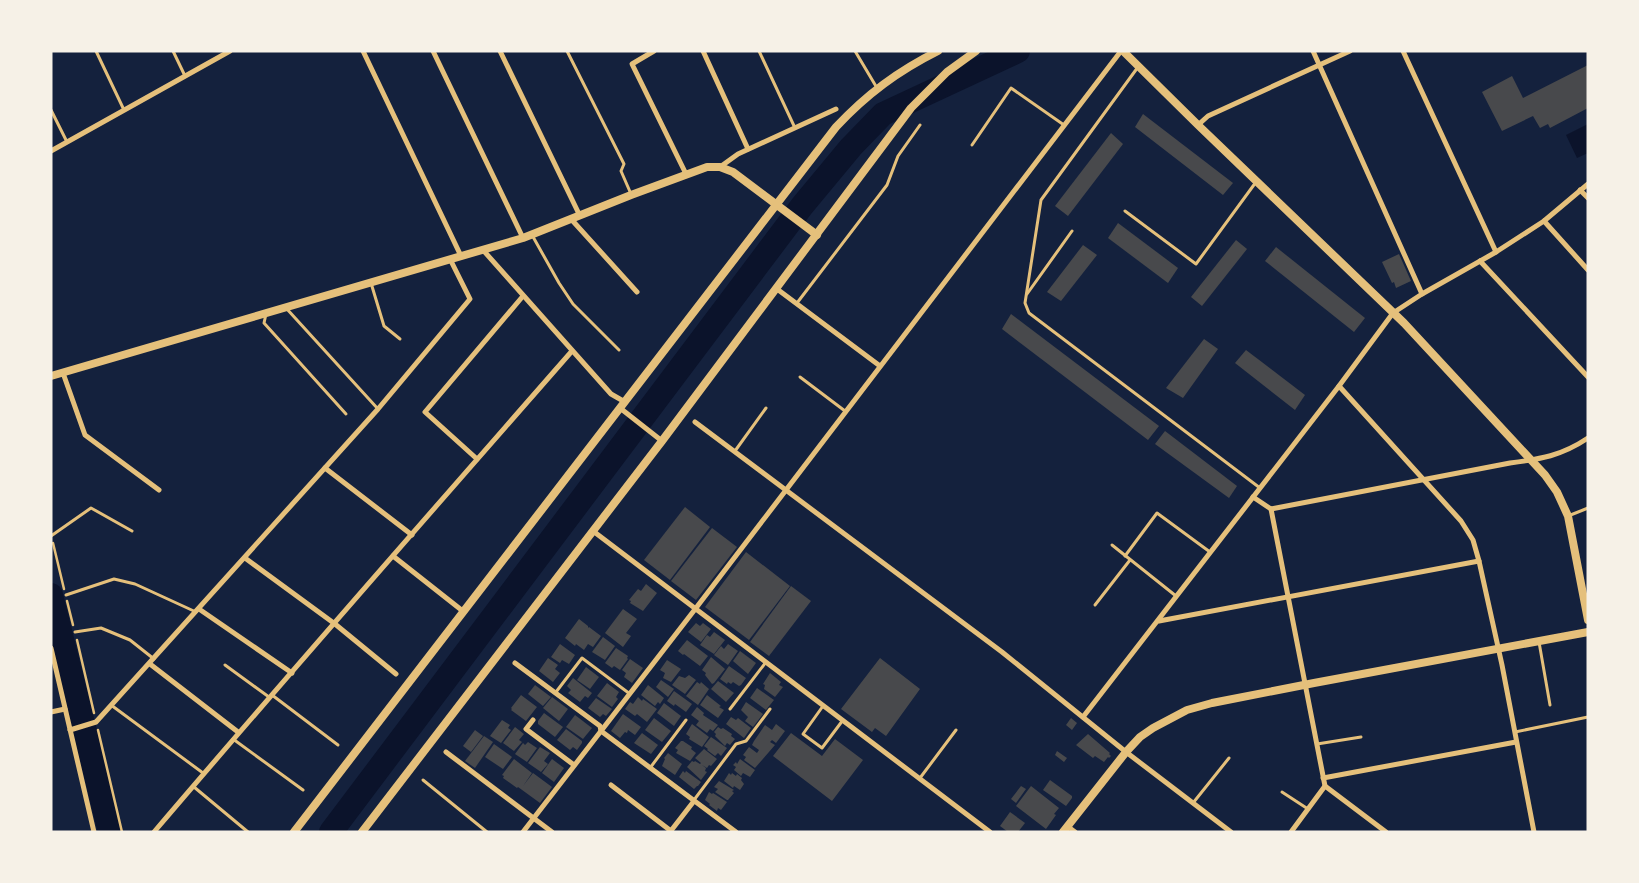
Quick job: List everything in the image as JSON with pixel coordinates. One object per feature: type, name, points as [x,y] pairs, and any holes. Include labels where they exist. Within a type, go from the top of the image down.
[{"type":"street","points":[[51,150],[185,76],[220,54],[230,51]]},
{"type":"street","points":[[363,51],[461,256]]},
{"type":"street","points":[[432,51],[523,238]]},
{"type":"street","points":[[500,51],[580,216]]},
{"type":"street","points":[[654,51],[632,64],[686,174]]},
{"type":"street","points":[[703,51],[748,149]]},
{"type":"street","points":[[294,832],[836,127],[877,88],[916,62],[938,51]]},
{"type":"street","points":[[362,832],[662,441],[692,398],[777,289],[911,108],[947,72],[976,51]]},
{"type":"street","points":[[523,832],[1122,51],[1393,313],[1533,460],[1557,492],[1568,516],[1588,620]]},
{"type":"street","points":[[1313,51],[1422,294]]},
{"type":"street","points":[[1198,126],[1208,116],[1350,51]]},
{"type":"street","points":[[1403,51],[1496,252]]},
{"type":"street","points":[[720,167],[738,154],[836,108]]},
{"type":"street","points":[[51,376],[523,238],[708,167],[720,167],[746,180],[817,235]]},
{"type":"street","points":[[1083,717],[1393,313],[1544,221],[1588,184]]},
{"type":"street","points":[[1580,190],[1588,198]]},
{"type":"street","points":[[571,219],[637,292]]},
{"type":"street","points":[[1544,221],[1588,270]]},
{"type":"street","points":[[483,250],[611,394],[662,441]]},
{"type":"street","points":[[70,730],[96,722],[152,662],[378,409],[470,298],[450,259]]},
{"type":"street","points":[[1480,261],[1588,378]]},
{"type":"street","points":[[777,289],[880,366]]},
{"type":"street","points":[[478,459],[424,412],[523,296]]},
{"type":"street","points":[[154,832],[238,732],[292,674],[572,351]]},
{"type":"street","points":[[62,372],[85,436],[159,490]]},
{"type":"street","points":[[1338,386],[1461,521],[1472,540],[1479,560],[1499,649],[1534,832]]},
{"type":"street","points":[[695,422],[1002,652],[1126,752],[1231,832]]},
{"type":"street","points":[[1253,497],[1271,509],[1556,455],[1588,438]]},
{"type":"street","points":[[326,468],[412,535]]},
{"type":"street","points":[[1271,509],[1325,786],[1386,832]]},
{"type":"street","points":[[593,531],[990,832]]},
{"type":"street","points":[[393,556],[464,612]]},
{"type":"street","points":[[245,558],[335,624],[396,674]]},
{"type":"street","points":[[1158,621],[1479,560]]},
{"type":"street","points":[[198,610],[292,674]]},
{"type":"street","points":[[1075,832],[1065,829],[1126,752],[1140,737],[1187,710],[1305,684],[1588,632]]},
{"type":"street","points":[[51,648],[94,832]]},
{"type":"street","points":[[152,662],[238,732]]},
{"type":"street","points":[[515,663],[556,692],[600,726],[601,731],[736,832]]},
{"type":"street","points":[[51,712],[66,709]]},
{"type":"street","points":[[533,720],[526,729],[574,766]]},
{"type":"street","points":[[1323,778],[1516,742]]},
{"type":"street","points":[[446,752],[552,832]]},
{"type":"street","points":[[611,786],[670,831],[694,801]]},
{"type":"street","points":[[1292,832],[1325,786]]},
{"type":"lane","points":[[96,51],[124,110]]},
{"type":"lane","points":[[173,51],[185,76]]},
{"type":"lane","points":[[568,51],[624,164],[621,171],[632,195]]},
{"type":"lane","points":[[760,51],[795,128]]},
{"type":"lane","points":[[855,51],[877,88]]},
{"type":"lane","points":[[1138,66],[1041,200],[1025,303],[1029,313],[1260,488]]},
{"type":"lane","points":[[972,145],[1011,88],[1064,126]]},
{"type":"lane","points":[[51,110],[67,142]]},
{"type":"lane","points":[[796,304],[887,185],[898,156],[920,125]]},
{"type":"lane","points":[[1125,211],[1196,264],[1256,181]]},
{"type":"lane","points":[[1026,295],[1072,231]]},
{"type":"lane","points":[[532,235],[559,283],[574,304],[619,350]]},
{"type":"lane","points":[[370,283],[384,326],[400,339]]},
{"type":"lane","points":[[286,307],[378,409]]},
{"type":"lane","points":[[266,313],[264,323],[346,414]]},
{"type":"lane","points":[[800,377],[846,412]]},
{"type":"lane","points":[[734,452],[766,408]]},
{"type":"lane","points":[[51,536],[91,508],[132,531]]},
{"type":"lane","points":[[1568,516],[1588,508]]},
{"type":"lane","points":[[1125,556],[1157,513],[1210,552]]},
{"type":"lane","points":[[1112,545],[1177,596]]},
{"type":"lane","points":[[1095,605],[1130,560]]},
{"type":"lane","points":[[66,595],[114,579],[135,584],[198,610]]},
{"type":"lane","points":[[75,632],[100,628],[130,640],[152,662]]},
{"type":"lane","points":[[1539,641],[1550,705]]},
{"type":"lane","points":[[556,692],[582,658],[630,694]]},
{"type":"lane","points":[[730,709],[767,662]]},
{"type":"lane","points":[[226,666],[338,745]]},
{"type":"lane","points":[[824,705],[803,734],[822,748],[843,720]]},
{"type":"lane","points":[[111,706],[204,773]]},
{"type":"lane","points":[[694,801],[736,744],[746,741],[770,709]]},
{"type":"lane","points":[[1515,732],[1588,717]]},
{"type":"lane","points":[[650,768],[686,720]]},
{"type":"lane","points":[[920,778],[956,730]]},
{"type":"lane","points":[[1317,744],[1361,738]]},
{"type":"lane","points":[[232,739],[303,790]]},
{"type":"lane","points":[[1193,803],[1229,758]]},
{"type":"lane","points":[[423,780],[487,832]]},
{"type":"lane","points":[[193,786],[248,832]]},
{"type":"lane","points":[[1282,792],[1308,809]]},
{"type":"path","points":[[51,536],[122,832]]},
{"type":"water","points":[[1588,124],[1588,153],[1577,158],[1566,135]]},
{"type":"building","points":[[1588,65],[1588,108],[1550,128],[1548,124],[1540,128],[1533,116],[1502,131],[1482,92],[1512,76],[1523,98]]},
{"type":"building","points":[[1143,114],[1233,183],[1223,195],[1135,127]]},
{"type":"building","points":[[1111,133],[1123,144],[1068,216],[1055,206]]},
{"type":"building","points":[[1118,223],[1178,268],[1168,283],[1108,238]]},
{"type":"building","points":[[1236,240],[1247,249],[1202,306],[1191,297]]},
{"type":"building","points":[[1083,245],[1097,255],[1061,301],[1047,292]]},
{"type":"building","points":[[1276,247],[1365,318],[1354,332],[1265,261]]},
{"type":"building","points":[[1399,254],[1411,281],[1396,288],[1382,262]]},
{"type":"building","points":[[1011,314],[1159,426],[1148,440],[1002,329]]},
{"type":"building","points":[[1204,339],[1218,349],[1183,398],[1166,388]]},
{"type":"building","points":[[1246,350],[1305,395],[1295,410],[1235,363]]},
{"type":"building","points":[[1165,431],[1237,486],[1229,498],[1155,444]]},
{"type":"building","points":[[685,507],[710,527],[670,580],[644,560]]},
{"type":"building","points":[[712,528],[737,547],[696,600],[671,581]]},
{"type":"building","points":[[746,552],[790,586],[749,640],[705,607]]},
{"type":"building","points":[[646,584],[657,593],[643,611],[630,603],[631,601],[629,600],[638,589],[641,591]]},
{"type":"building","points":[[791,586],[811,601],[769,656],[750,642]]},
{"type":"building","points":[[623,609],[637,619],[626,633],[631,636],[623,647],[605,633]]},
{"type":"building","points":[[579,619],[588,628],[601,636],[593,647],[588,644],[584,650],[565,638]]},
{"type":"building","points":[[696,623],[700,626],[703,623],[711,629],[701,642],[688,632]]},
{"type":"building","points":[[714,632],[725,640],[714,654],[700,645],[707,635],[710,637]]},
{"type":"building","points":[[603,637],[615,646],[605,660],[592,652]]},
{"type":"building","points":[[687,640],[708,656],[700,666],[678,651]]},
{"type":"building","points":[[560,644],[575,655],[569,664],[562,660],[560,663],[551,657]]},
{"type":"building","points":[[728,644],[738,651],[728,665],[714,655],[721,646],[724,649]]},
{"type":"building","points":[[616,648],[628,656],[620,670],[614,666],[612,668],[605,663]]},
{"type":"building","points":[[740,651],[756,663],[748,674],[733,661]]},
{"type":"building","points":[[711,657],[725,669],[712,684],[705,675],[706,673],[702,670]]},
{"type":"building","points":[[548,658],[558,665],[555,669],[560,673],[553,682],[539,671]]},
{"type":"building","points":[[880,658],[920,689],[886,736],[875,728],[872,732],[841,709]]},
{"type":"building","points":[[630,659],[643,668],[632,683],[624,677],[626,673],[622,670]]},
{"type":"building","points":[[667,660],[681,669],[671,682],[663,678],[665,673],[660,670]]},
{"type":"building","points":[[729,666],[746,678],[741,685],[739,686],[733,682],[731,684],[728,682],[727,684],[720,679]]},
{"type":"building","points":[[586,667],[599,677],[590,689],[577,680]]},
{"type":"building","points":[[770,673],[781,682],[779,685],[783,687],[775,697],[764,689],[765,685],[763,684]]},
{"type":"building","points":[[689,675],[696,680],[685,694],[672,685],[679,676],[685,678]]},
{"type":"building","points":[[573,678],[592,693],[588,698],[585,696],[580,702],[568,693],[571,690],[567,686]]},
{"type":"building","points":[[661,680],[674,689],[668,697],[656,687]]},
{"type":"building","points":[[718,681],[734,693],[726,702],[711,689]]},
{"type":"building","points":[[697,682],[700,684],[701,682],[709,689],[698,705],[686,696]]},
{"type":"building","points":[[607,683],[619,692],[616,697],[618,699],[612,707],[597,696]]},
{"type":"building","points":[[535,685],[551,697],[543,706],[528,694]]},
{"type":"building","points":[[648,685],[664,698],[660,704],[658,702],[655,706],[641,695]]},
{"type":"building","points":[[757,688],[774,700],[766,710],[750,698]]},
{"type":"building","points":[[674,691],[692,704],[686,712],[667,701]]},
{"type":"building","points":[[521,695],[537,707],[526,721],[511,710]]},
{"type":"building","points":[[707,695],[724,710],[718,718],[700,705]]},
{"type":"building","points":[[552,697],[568,709],[559,721],[543,708]]},
{"type":"building","points":[[638,697],[657,709],[647,722],[637,714],[635,716],[625,709],[630,702],[633,704]]},
{"type":"building","points":[[596,698],[612,709],[606,716],[603,714],[600,717],[588,708]]},
{"type":"building","points":[[746,702],[763,714],[753,727],[745,721],[748,717],[741,710]]},
{"type":"building","points":[[664,703],[681,716],[674,726],[657,713]]},
{"type":"building","points":[[697,707],[704,713],[703,715],[718,725],[713,731],[710,729],[707,733],[696,725],[699,721],[691,715]]},
{"type":"building","points":[[544,713],[563,727],[555,737],[538,724]]},
{"type":"building","points":[[623,714],[641,727],[635,735],[628,730],[620,738],[611,731]]},
{"type":"building","points":[[575,715],[592,728],[583,739],[566,727]]},
{"type":"building","points":[[731,717],[736,720],[738,718],[751,728],[744,738],[726,724]]},
{"type":"building","points":[[654,718],[671,731],[662,742],[645,730]]},
{"type":"building","points":[[1071,718],[1077,723],[1072,730],[1066,725]]},
{"type":"building","points":[[502,720],[510,725],[508,728],[511,730],[501,743],[490,736]]},
{"type":"building","points":[[692,724],[709,737],[702,747],[689,739],[690,737],[686,734]]},
{"type":"building","points":[[776,724],[785,731],[776,743],[772,740],[770,742],[775,745],[755,768],[744,760],[746,757],[743,755],[749,747],[757,753],[759,750],[752,745],[754,741],[765,725],[772,730]]},
{"type":"building","points":[[515,727],[524,734],[519,740],[522,742],[514,751],[503,743]]},
{"type":"building","points":[[718,727],[732,734],[731,736],[735,739],[730,745],[727,743],[725,746],[715,736],[714,732]]},
{"type":"building","points":[[566,729],[582,741],[577,750],[573,747],[570,750],[557,740]]},
{"type":"building","points":[[475,730],[483,736],[471,752],[463,746]]},
{"type":"building","points":[[642,733],[658,745],[651,754],[634,743]]},
{"type":"building","points":[[791,733],[822,756],[835,739],[863,760],[832,801],[773,756]]},
{"type":"building","points":[[1088,734],[1110,753],[1111,756],[1104,762],[1095,756],[1093,758],[1076,745]]},
{"type":"building","points":[[484,736],[493,742],[475,768],[465,761]]},
{"type":"building","points":[[711,737],[727,748],[721,756],[718,753],[715,756],[704,746]]},
{"type":"building","points":[[681,741],[692,747],[691,749],[696,753],[690,761],[676,753],[678,750],[675,748]]},
{"type":"building","points":[[528,742],[537,748],[527,762],[515,754],[523,743],[525,745]]},
{"type":"building","points":[[494,744],[512,757],[503,769],[485,757]]},
{"type":"building","points":[[540,747],[550,753],[544,761],[548,764],[541,772],[528,763]]},
{"type":"building","points":[[704,749],[717,759],[707,768],[702,765],[706,768],[705,771],[707,772],[701,780],[687,767],[692,761],[701,763],[695,758]]},
{"type":"building","points":[[1057,751],[1067,758],[1064,762],[1055,755]]},
{"type":"building","points":[[668,753],[682,764],[675,775],[662,766],[664,758]]},
{"type":"building","points":[[514,759],[532,773],[523,786],[533,773],[552,787],[540,803],[503,778],[504,776],[502,775]]},
{"type":"building","points":[[552,759],[564,768],[554,782],[542,773]]},
{"type":"building","points":[[740,759],[755,770],[750,777],[743,773],[741,776],[734,770],[736,767],[733,765],[736,762],[737,764]]},
{"type":"building","points":[[683,771],[685,773],[686,771],[701,782],[698,786],[694,789],[679,777]]},
{"type":"building","points":[[729,773],[736,776],[737,774],[742,778],[741,780],[744,784],[740,790],[734,786],[733,788],[724,781]]},
{"type":"building","points":[[1050,780],[1072,796],[1066,806],[1043,790]]},
{"type":"building","points":[[719,781],[734,790],[732,791],[734,793],[728,800],[715,792],[718,789],[714,787]]},
{"type":"building","points":[[1021,786],[1026,789],[1016,803],[1011,799]]},
{"type":"building","points":[[1031,786],[1059,808],[1046,829],[1016,806]]},
{"type":"building","points":[[709,792],[727,802],[721,810],[718,808],[717,811],[705,800]]},
{"type":"building","points":[[1010,812],[1025,823],[1018,832],[1008,832],[1000,826]]},
{"type":"waterway","points":[[331,832],[802,206],[851,147],[883,114],[1018,51]]},
{"type":"waterway","points":[[51,595],[110,832]]}]
